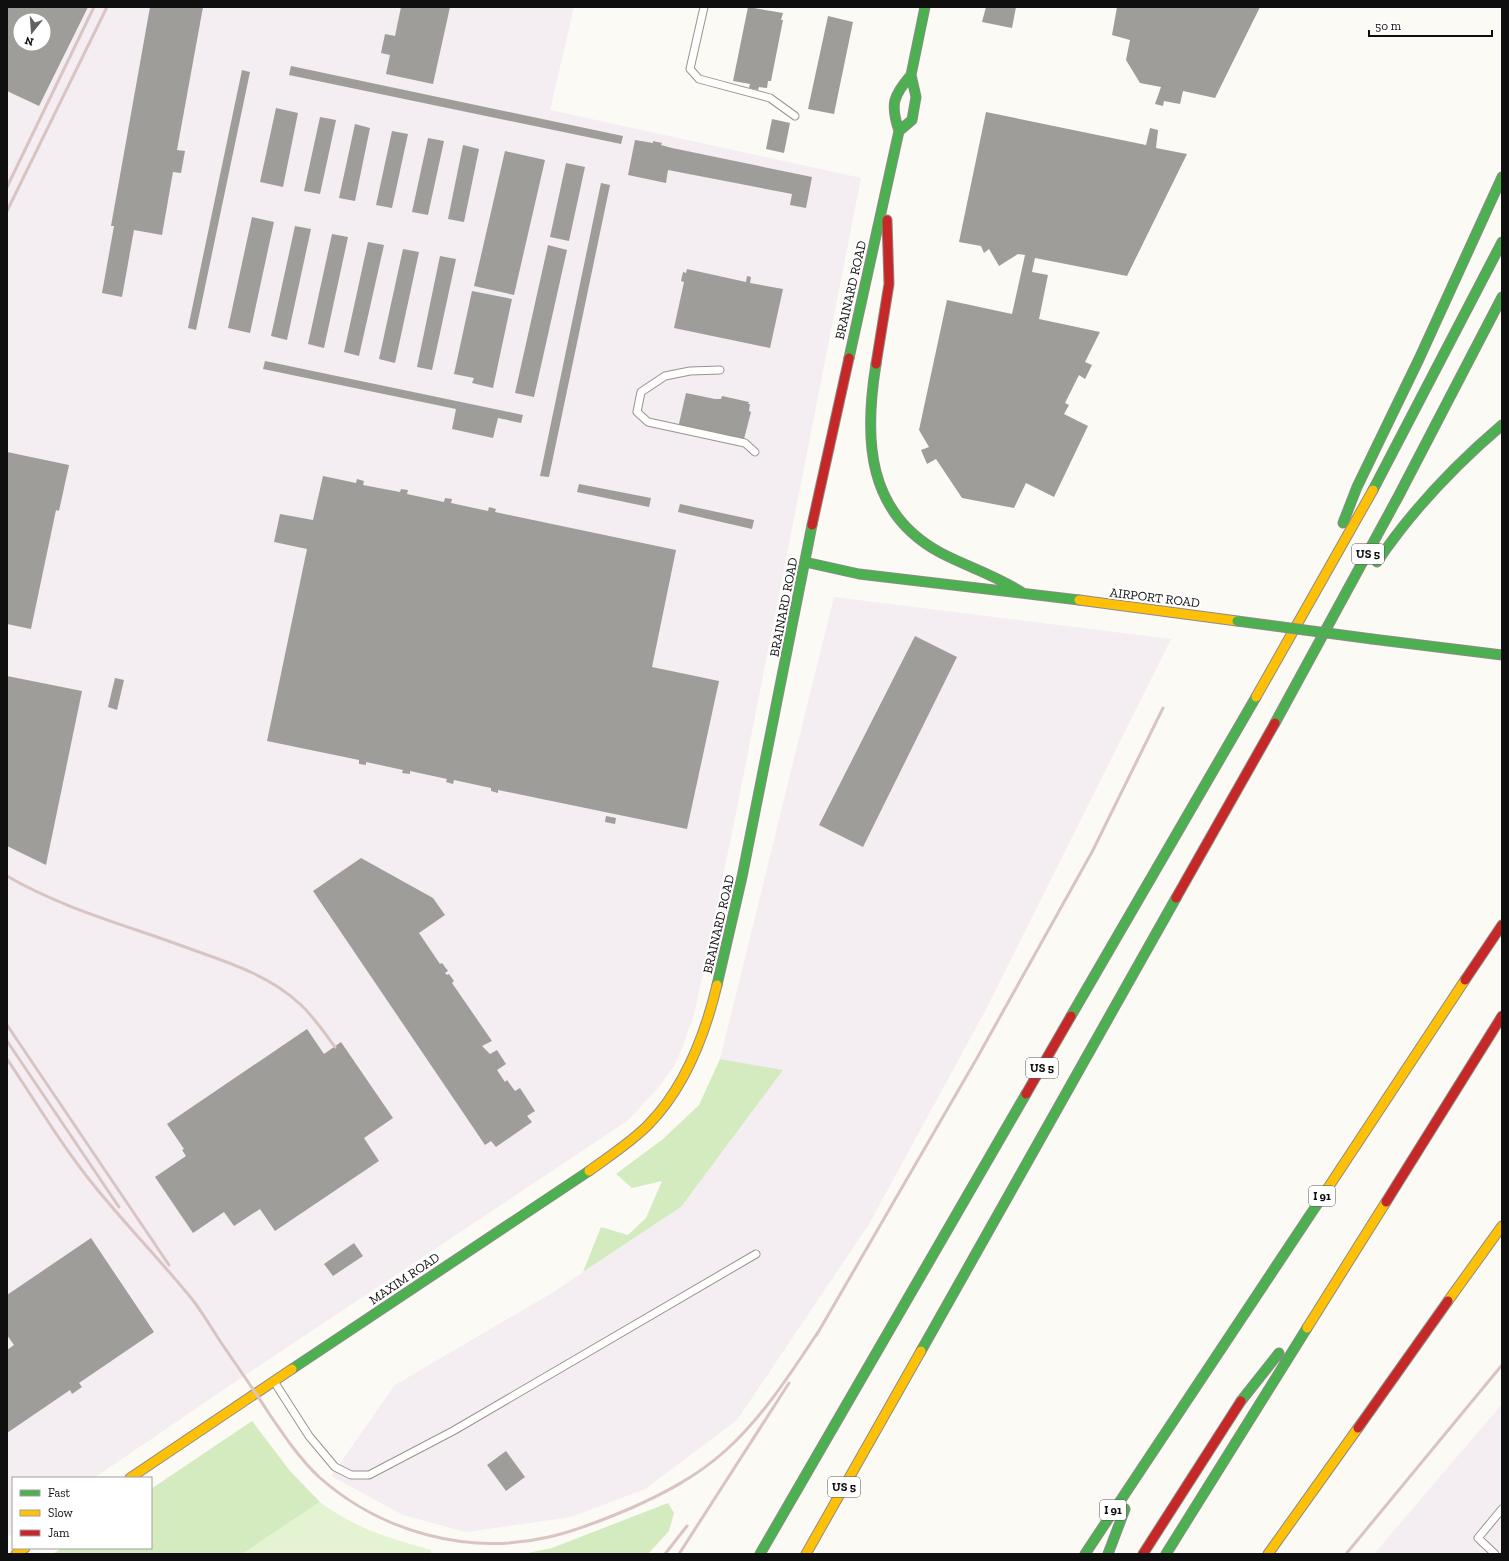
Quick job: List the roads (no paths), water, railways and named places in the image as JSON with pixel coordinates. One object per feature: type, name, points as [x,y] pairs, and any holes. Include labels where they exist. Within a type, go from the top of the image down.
[{"type":"main road","points":[[911,75],[896,93],[892,112],[899,131],[912,120],[916,97],[911,75],[925,7]]},
{"type":"main road","name":"BRAINARD ROAD","points":[[679,1084],[700,1041],[716,988],[742,877],[823,471],[899,131]]},
{"type":"main road","points":[[1322,582],[1356,486],[1423,351],[1502,177]]},
{"type":"main road","points":[[886,189],[889,284],[868,427],[870,455],[876,479],[885,500],[895,514],[921,540],[944,554],[989,572],[1023,593]]},
{"type":"main road","name":"US 5","points":[[760,1554],[1322,582],[1381,476],[1502,242]]},
{"type":"main road","name":"US 5","points":[[806,1554],[1229,808],[1352,584],[1502,297]]},
{"type":"main road","points":[[1373,569],[1399,532],[1446,475],[1502,425]]},
{"type":"main road","name":"AIRPORT ROAD","points":[[805,562],[859,574],[1023,593],[1502,655]]},
{"type":"main road","points":[[1330,644],[1342,623]]},
{"type":"main road","points":[[1229,808],[1265,760]]},
{"type":"main road","name":"I 91","points":[[1085,1554],[1502,925]]},
{"type":"main road","points":[[1166,1554],[1502,1016]]},
{"type":"main road","name":"MAXIM ROAD","points":[[132,1477],[600,1163],[649,1124],[679,1084]]},
{"type":"main road","points":[[1268,1554],[1502,1226]]},
{"type":"main road","points":[[1143,1554],[1248,1390],[1334,1285]]},
{"type":"main road","points":[[1108,1554],[1142,1467]]},
{"type":"lane","points":[[704,7],[690,70],[699,79],[770,98],[795,116]]},
{"type":"lane","points":[[720,370],[690,371],[665,376],[641,392],[637,412],[648,422],[745,443],[755,452]]},
{"type":"lane","points":[[274,1382],[309,1436],[335,1467],[351,1475],[369,1475],[453,1431],[756,1254]]},
{"type":"lane","points":[[1495,1554],[1478,1538],[1502,1509]]},
{"type":"railway","points":[[7,187],[94,7]]},
{"type":"railway","points":[[7,211],[107,7]]},
{"type":"railway","points":[[816,1336],[977,1058],[1092,852],[1163,708]]},
{"type":"railway","points":[[7,876],[52,899],[251,972],[277,986],[300,1004],[314,1019],[335,1047]]},
{"type":"railway","points":[[7,1025],[169,1265]]},
{"type":"railway","points":[[7,1041],[119,1207]]},
{"type":"railway","points":[[7,1059],[84,1173],[196,1304],[287,1440],[312,1470],[343,1496],[370,1512],[398,1525],[427,1535],[457,1541],[488,1543],[518,1542],[549,1537],[569,1532],[599,1521],[667,1491],[703,1469],[739,1438],[764,1410],[818,1332]]},
{"type":"railway","points":[[1346,1554],[1502,1365]]},
{"type":"railway","points":[[679,1554],[789,1383]]},
{"type":"railway","points":[[665,1554],[687,1526]]}]
